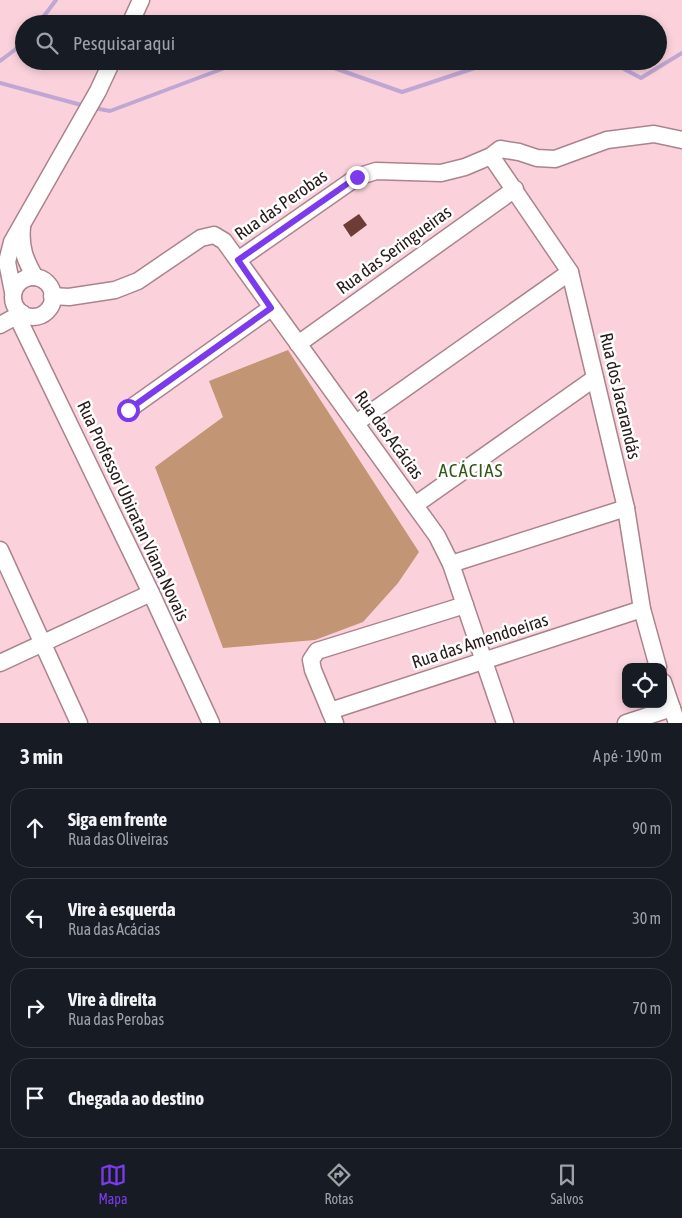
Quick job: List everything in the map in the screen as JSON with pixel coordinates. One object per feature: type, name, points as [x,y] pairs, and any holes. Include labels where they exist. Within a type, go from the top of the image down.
[{"type":"street","points":[[134,15],[141,0]]},
{"type":"street","points":[[20,315],[13,302],[13,292],[3,262],[22,222],[81,122],[108,70]]},
{"type":"street","name":"Rua das Perobas","points":[[238,260],[357,177],[376,171],[440,173],[466,167],[500,150],[519,152],[537,158],[555,159],[606,140],[654,134],[682,140]]},
{"type":"street","name":"Rua dos Jacarandás","points":[[491,156],[570,272],[626,508],[642,609],[657,663]]},
{"type":"street","name":"Rua das Seringueiras","points":[[298,344],[515,189]]},
{"type":"street","points":[[22,222],[20,242],[25,260],[35,277]]},
{"type":"street","name":"Rua das Acácias","points":[[52,296],[69,297],[115,290],[138,281],[201,238],[214,235],[224,242],[437,536],[451,564],[466,605],[505,723]]},
{"type":"street","points":[[356,423],[570,272]]},
{"type":"street","points":[[0,325],[20,315],[40,315],[50,306],[52,296],[47,283],[35,277],[21,280],[13,292]]},
{"type":"street","points":[[128,410],[271,308]]},
{"type":"street","name":"Rua Professor Ubiratan Viana Novais","points":[[20,315],[210,723]]},
{"type":"street","points":[[415,505],[596,378]]},
{"type":"street","points":[[451,564],[626,508]]},
{"type":"street","points":[[0,550],[79,723]]},
{"type":"street","points":[[0,663],[151,593]]},
{"type":"street","points":[[332,717],[313,670],[311,660],[317,652],[466,605]]},
{"type":"street","name":"Rua das Amendoeiras","points":[[332,717],[484,661],[642,609]]},
{"type":"street","points":[[626,723],[674,715],[667,694]]},
{"type":"shaded area","points":[[288,350],[419,552],[398,583],[363,622],[315,640],[223,648],[155,467],[223,417],[209,381]]},
{"type":"building","points":[[359,214],[367,225],[351,237],[343,225]]},
{"type":"waterway","points":[[45,15],[56,0]]},
{"type":"waterway","points":[[0,61],[15,50]]},
{"type":"waterway","points":[[667,62],[682,53]]},
{"type":"waterway","points":[[94,108],[110,111],[219,70]]},
{"type":"waterway","points":[[340,70],[402,92],[469,70]]},
{"type":"waterway","points":[[626,70],[641,78],[654,70]]},
{"type":"waterway","points":[[0,83],[85,106]]},
{"type":"district","name":"ACÁCIAS","points":[[471,470]]},
{"type":"route","points":[[128,410],[271,308],[238,260],[357,177]]}]
